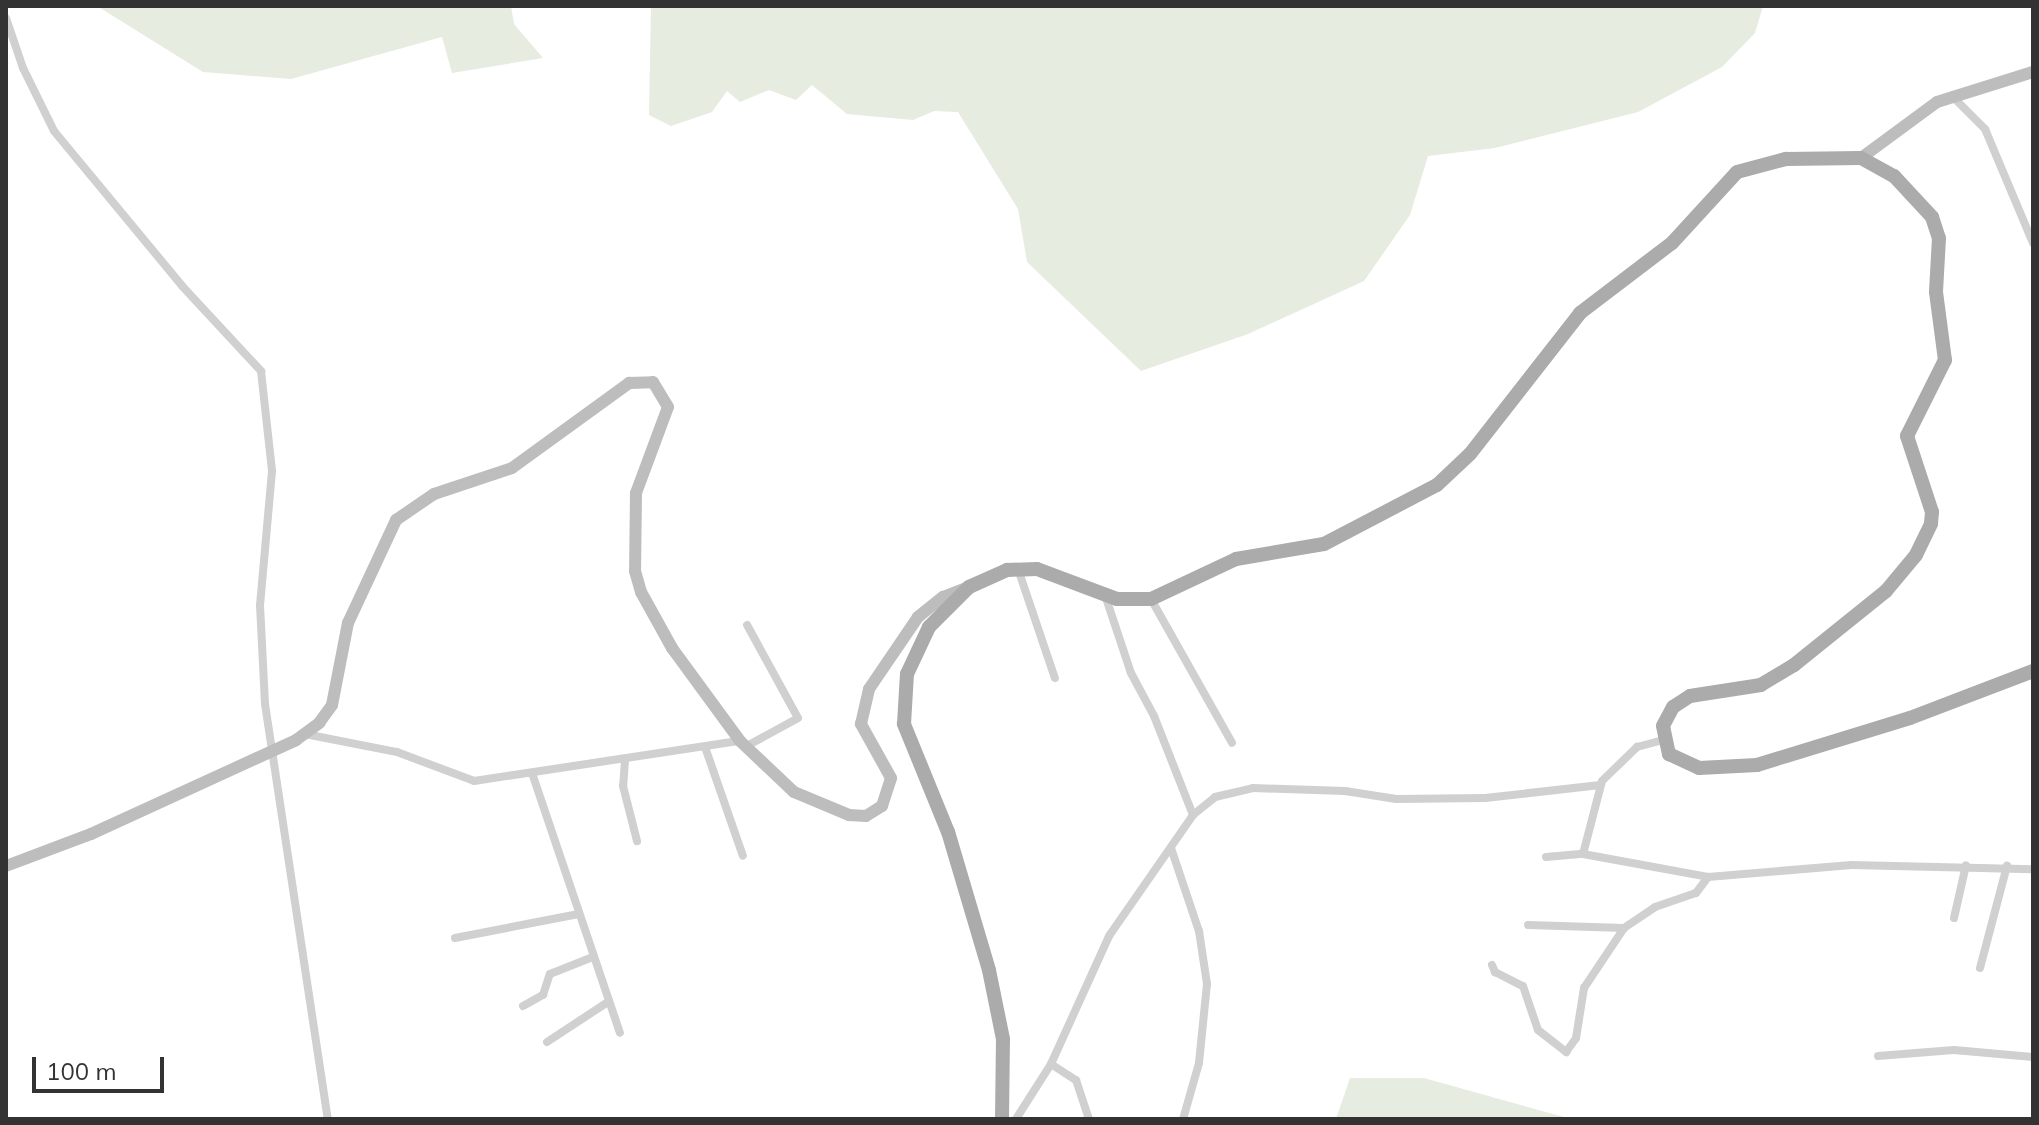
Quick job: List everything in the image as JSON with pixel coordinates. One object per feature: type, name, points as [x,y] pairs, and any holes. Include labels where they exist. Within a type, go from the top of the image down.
[{"type":"main road","points":[[1861,158],[1951,96],[2033,72]]},
{"type":"main road","points":[[6,866],[53,851],[305,734],[332,705],[348,623],[396,520],[434,494],[512,468],[611,393],[642,380],[661,388],[668,407],[636,493],[635,571],[641,592],[672,648],[742,744],[771,775],[819,805],[862,817],[878,810],[892,783],[861,724],[869,689],[918,617],[943,597],[1018,568],[1050,573],[1105,595],[1151,599],[1236,559],[1324,544],[1437,485],[1470,454],[1580,313],[1672,243],[1737,172],[1786,159],[1861,158],[1894,176],[1920,198],[1939,238],[1936,292],[1945,360],[1907,436],[1932,512],[1931,524],[1916,555],[1886,591],[1837,633],[1761,685],[1690,696],[1673,707],[1663,726],[1669,754],[1699,768],[1757,765],[1910,718],[2033,671]]},
{"type":"main road","points":[[969,587],[929,627],[917,649],[907,674],[903,713],[948,832],[989,970],[1003,1039],[1002,1119]]},
{"type":"street","points":[[6,18],[23,68],[54,131],[183,287],[261,371],[272,471],[260,605],[269,750],[328,1119]]},
{"type":"street","points":[[1951,96],[1985,129],[2033,243]]},
{"type":"street","points":[[1018,568],[1055,678]]},
{"type":"street","points":[[1105,595],[1131,673],[1154,716],[1193,815]]},
{"type":"street","points":[[1151,599],[1232,743]]},
{"type":"street","points":[[305,734],[397,752],[467,779],[533,776],[705,747],[742,744],[798,718],[747,625]]},
{"type":"street","points":[[1583,854],[1600,785],[1637,747],[1664,740]]},
{"type":"street","points":[[705,747],[743,856]]},
{"type":"street","points":[[625,760],[623,786],[637,841]]},
{"type":"street","points":[[533,776],[620,1033]]},
{"type":"street","points":[[1016,1119],[1051,1064],[1109,936],[1193,815],[1215,797],[1243,788],[1345,791],[1396,799],[1485,798],[1600,785]]},
{"type":"street","points":[[1171,848],[1199,931],[1207,984],[1199,1063],[1183,1119]]},
{"type":"street","points":[[1546,857],[1583,854],[1708,877],[1851,865],[1966,865],[2033,869]]},
{"type":"street","points":[[1954,918],[1966,865]]},
{"type":"street","points":[[1980,968],[2007,866]]},
{"type":"street","points":[[1492,965],[1495,972],[1523,986],[1538,1030],[1566,1052],[1576,1038],[1584,988],[1624,928],[1655,907],[1696,893],[1708,877]]},
{"type":"street","points":[[455,938],[579,914]]},
{"type":"street","points":[[1528,925],[1624,928]]},
{"type":"street","points":[[523,1006],[543,995],[550,974],[593,957]]},
{"type":"street","points":[[547,1042],[608,1002]]},
{"type":"street","points":[[1878,1056],[1954,1050],[2033,1057]]},
{"type":"street","points":[[1051,1064],[1076,1080],[1089,1119]]},
{"type":"shaded area","points":[[97,6],[511,6],[514,24],[543,58],[452,73],[442,37],[291,79],[203,72]]},
{"type":"shaded area","points":[[651,6],[1763,6],[1755,33],[1722,67],[1638,112],[1495,148],[1428,156],[1410,215],[1364,281],[1248,334],[1141,371],[1027,262],[1018,209],[958,112],[934,111],[913,120],[847,114],[812,85],[796,100],[769,90],[740,102],[727,91],[712,112],[671,126],[649,115]]},
{"type":"shaded area","points":[[1350,1078],[1424,1078],[1571,1119],[1336,1119]]}]
